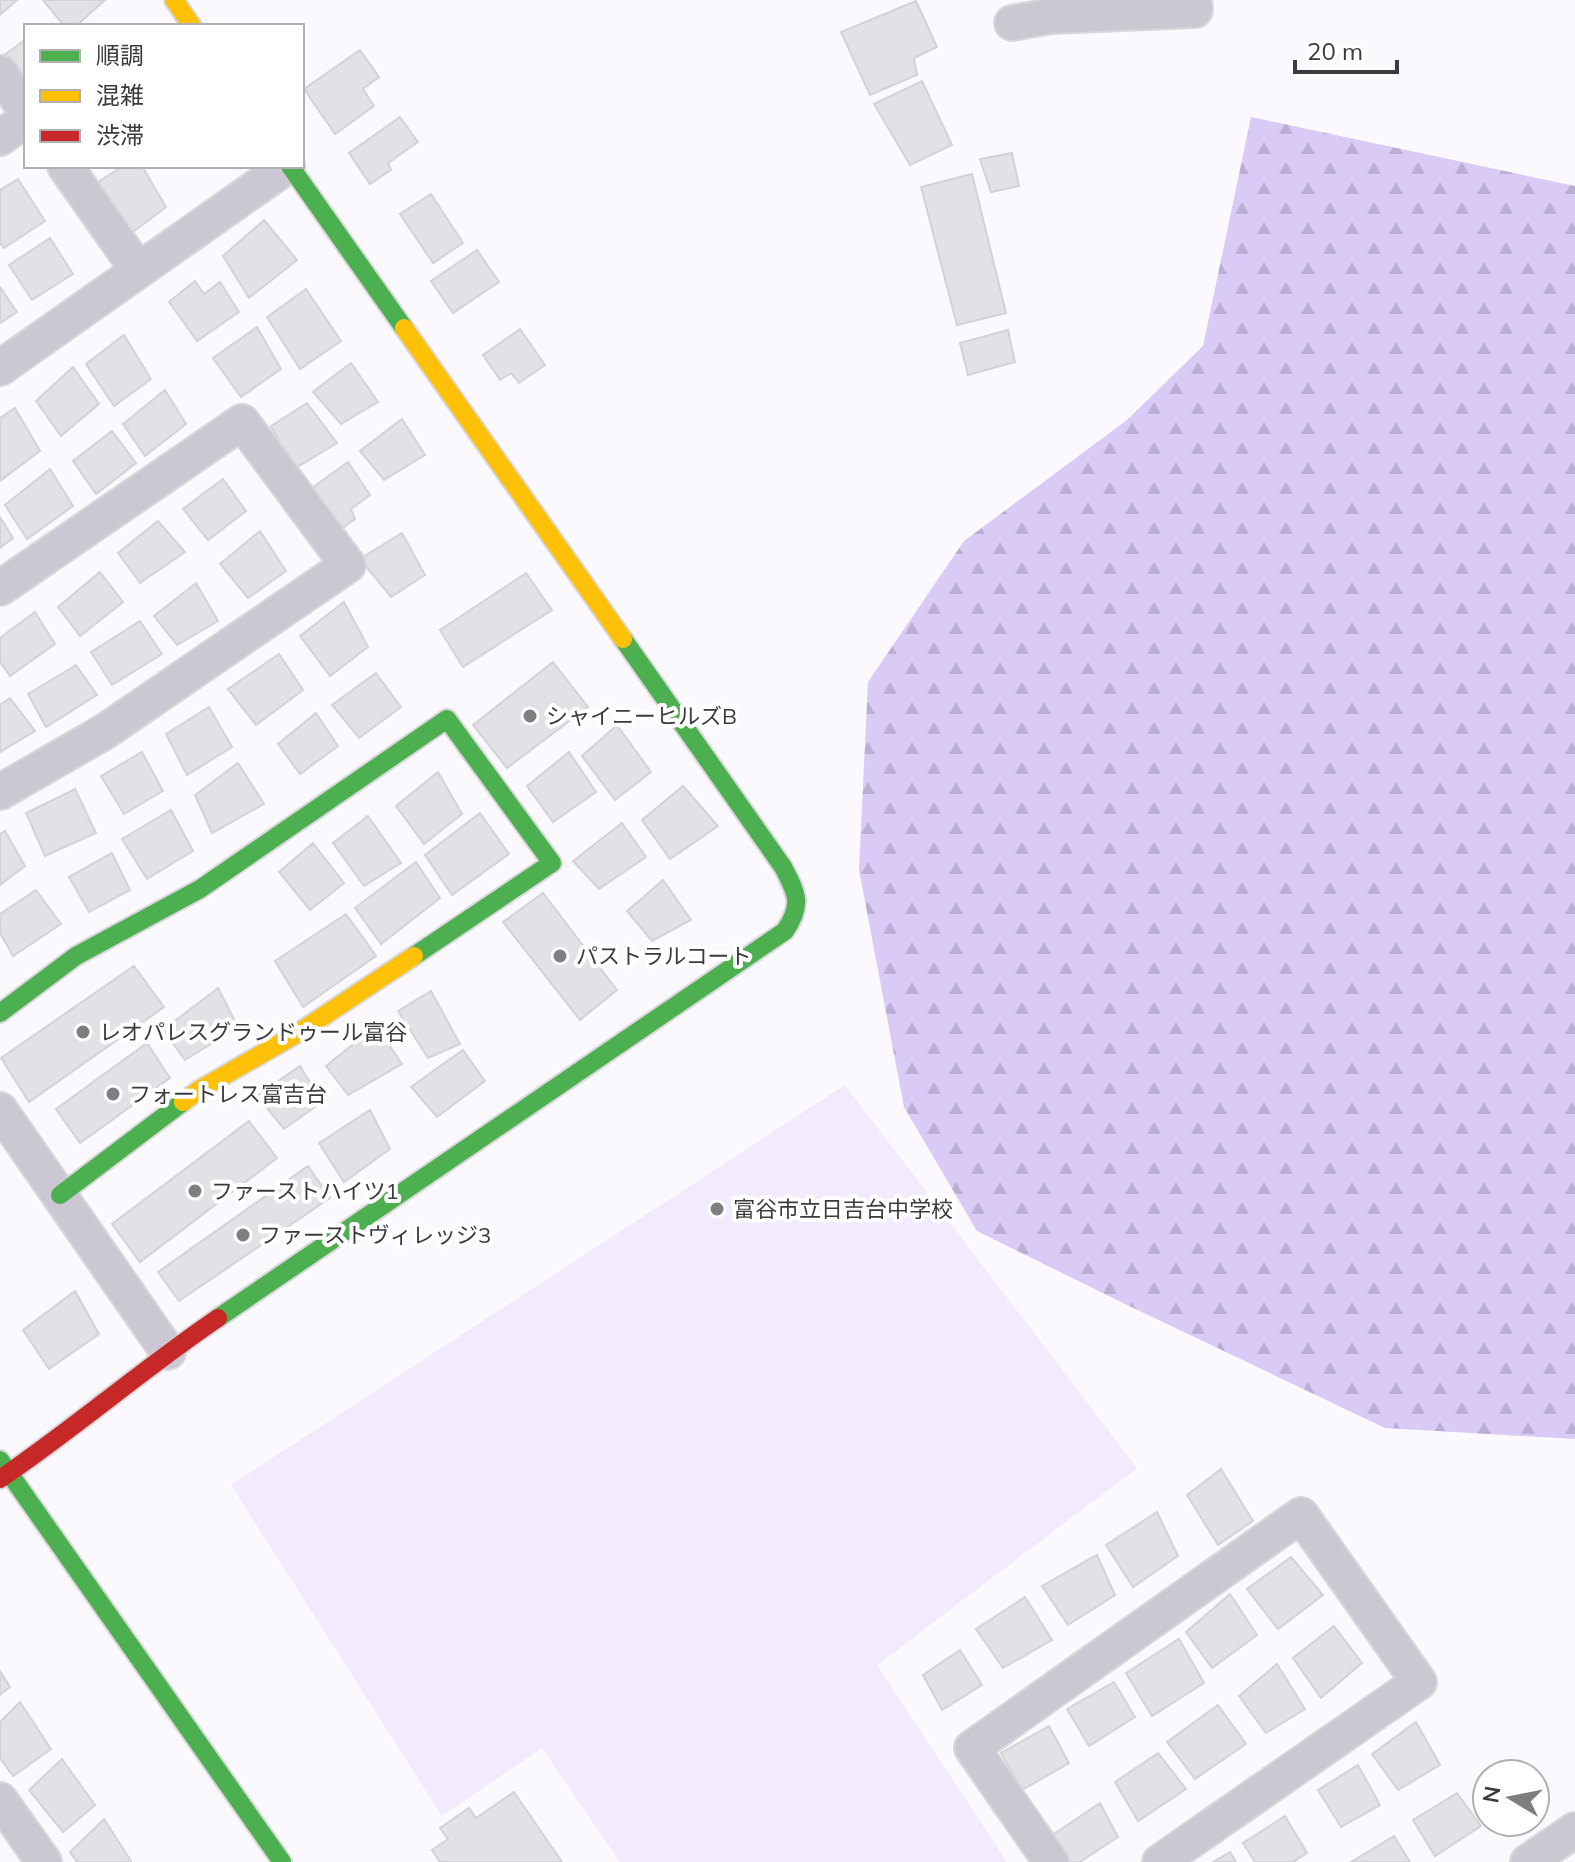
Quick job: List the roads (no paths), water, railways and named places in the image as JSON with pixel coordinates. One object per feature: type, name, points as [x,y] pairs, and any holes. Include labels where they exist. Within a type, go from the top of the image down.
[{"type":"street","points":[[174,0],[191,24]]},
{"type":"street","points":[[1012,23],[1051,16],[1195,10],[1194,0]]},
{"type":"street","points":[[0,73],[24,108]]},
{"type":"street","points":[[0,138],[24,120]]},
{"type":"street","points":[[66,168],[138,270]]},
{"type":"street","points":[[0,368],[285,168]]},
{"type":"street","points":[[282,1862],[3,1470],[51,1444],[168,1352],[785,931],[795,917],[798,895],[783,867],[289,168]]},
{"type":"street","points":[[0,588],[242,422],[348,565],[104,732],[0,792]]},
{"type":"street","points":[[0,1013],[76,956],[200,889],[447,719],[552,863],[298,1033],[199,1090],[60,1195]]},
{"type":"street","points":[[0,1110],[168,1352]]},
{"type":"street","points":[[1051,1862],[972,1748],[1301,1515],[1419,1682],[1160,1862]]},
{"type":"street","points":[[0,1800],[44,1862]]},
{"type":"street","points":[[1528,1862],[1575,1830]]},
{"type":"place","name":"シャイニーヒルズB","points":[[530,716]]},
{"type":"place","name":"パストラルコート","points":[[560,956]]},
{"type":"place","name":"レオパレスグランドゥール富谷","points":[[83,1032]]},
{"type":"place","name":"フォートレス富吉台","points":[[113,1094]]},
{"type":"place","name":"ファーストハイツ1","points":[[195,1191]]},
{"type":"place","name":"富谷市立日吉台中学校","points":[[717,1209]]},
{"type":"place","name":"ファーストヴィレッジ3","points":[[243,1235]]}]
